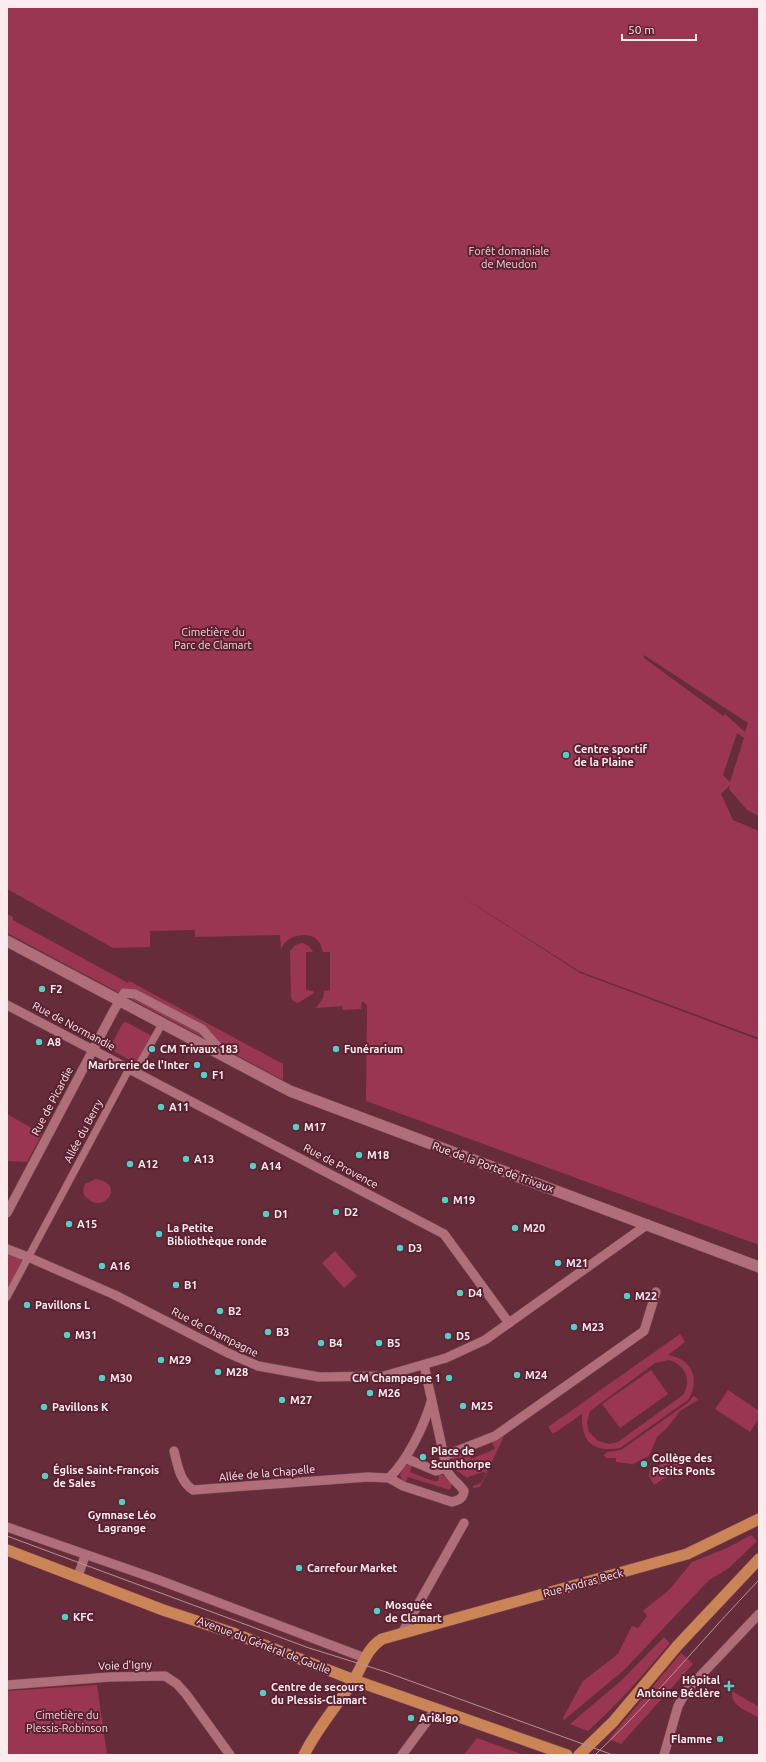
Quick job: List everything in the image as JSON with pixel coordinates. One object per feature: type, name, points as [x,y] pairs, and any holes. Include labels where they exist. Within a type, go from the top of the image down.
[{"type":"main road","name":"Rue Andras Beck","points":[[304,1755],[312,1737],[354,1680],[368,1650],[378,1641],[687,1554],[759,1519]]},
{"type":"main road","name":"Avenue du Général de Gaulle","points":[[7,1550],[78,1576],[157,1608],[233,1633],[354,1680],[564,1754]]},
{"type":"main road","points":[[579,1755],[613,1722],[678,1645],[759,1559]]},
{"type":"street","name":"Rue de la Porte de Trivaux","points":[[7,941],[296,1094],[648,1224],[759,1267]]},
{"type":"street","name":"Rue de la Porte de Trivaux","points":[[119,1001],[122,995],[128,992],[202,1029],[230,1060]]},
{"type":"street","name":"Rue de Picardie","points":[[7,1213],[119,1001]]},
{"type":"street","name":"Rue de Normandie","points":[[7,1005],[129,1069]]},
{"type":"street","name":"Allée du Berry","points":[[7,1297],[130,1067],[136,1070],[162,1024]]},
{"type":"street","name":"Rue de Provence","points":[[129,1069],[444,1234],[509,1323]]},
{"type":"street","name":"Rue de Champagne","points":[[7,1249],[115,1295],[228,1354],[258,1366],[319,1377],[384,1376],[446,1358],[485,1340],[648,1224]]},
{"type":"street","points":[[444,1456],[494,1436],[644,1331],[656,1292]]},
{"type":"street","points":[[424,1365],[446,1468],[464,1491],[460,1500],[452,1502],[403,1486],[388,1478],[405,1458],[428,1413],[431,1402]]},
{"type":"street","name":"Allée de la Chapelle","points":[[174,1451],[181,1476],[186,1485],[193,1490],[368,1477],[388,1478]]},
{"type":"street","points":[[405,1458],[436,1471],[446,1468]]},
{"type":"street","points":[[402,1633],[464,1523]]},
{"type":"street","name":"Avenue du Général de Gaulle","points":[[7,1527],[85,1556],[159,1580],[365,1658]]},
{"type":"street","points":[[78,1576],[85,1556]]},
{"type":"street","points":[[664,1755],[678,1706],[687,1690],[759,1614]]},
{"type":"street","name":"Voie d'Igny","points":[[7,1685],[110,1677],[165,1676],[177,1684],[186,1694],[230,1755]]},
{"type":"street","points":[[402,1755],[436,1709]]},
{"type":"green space","points":[[7,7],[759,7],[759,816],[747,810],[729,789],[730,785],[721,794],[733,820],[759,831],[759,1038],[579,971],[455,892],[580,973],[759,1040],[759,1245],[366,1101],[367,1005],[362,1001],[361,1009],[343,1010],[342,1006],[316,1008],[323,998],[324,991],[330,990],[330,952],[323,952],[320,943],[314,937],[304,935],[291,938],[281,949],[280,935],[195,937],[195,930],[150,931],[150,947],[113,948],[7,889]],"holes":[[[644,655],[748,723],[745,732],[725,714],[723,716],[644,658]],[[737,733],[744,738],[730,782],[723,775]]]},
{"type":"green space","points":[[7,914],[13,917],[13,920],[128,983],[129,981],[283,1064],[283,1080],[7,933]]},
{"type":"green space","points":[[302,943],[309,946],[313,952],[306,952],[306,990],[313,991],[314,993],[298,1003],[293,1001],[291,998],[290,951],[295,945]]},
{"type":"green space","points":[[126,1022],[152,1036],[137,1064],[113,1051],[112,1043],[123,1023]]},
{"type":"green space","points":[[7,1114],[42,1134],[27,1162],[7,1161]]},
{"type":"green space","points":[[96,1179],[105,1182],[110,1186],[111,1192],[105,1201],[100,1203],[93,1202],[87,1198],[83,1191],[85,1184]]},
{"type":"green space","points":[[335,1251],[357,1276],[344,1288],[322,1263]]},
{"type":"green space","points":[[7,1253],[24,1260],[7,1293]]},
{"type":"green space","points":[[680,1334],[685,1342],[668,1355],[683,1361],[692,1371],[694,1384],[689,1399],[620,1448],[602,1449],[595,1447],[590,1443],[586,1438],[584,1431],[582,1414],[553,1434],[548,1427]],"holes":[[[669,1360],[675,1362],[686,1374],[687,1384],[683,1395],[618,1442],[609,1444],[598,1441],[589,1432],[587,1423],[590,1411],[655,1363]]]},
{"type":"green space","points":[[651,1370],[668,1394],[620,1428],[602,1404]]},
{"type":"green space","points":[[728,1390],[759,1411],[759,1418],[750,1432],[715,1409]]},
{"type":"green space","points":[[693,1396],[698,1400],[680,1411],[667,1428],[657,1437],[649,1456],[633,1464],[616,1462],[616,1458],[606,1458],[604,1455],[607,1452],[621,1450],[689,1402]]},
{"type":"green space","points":[[504,1436],[480,1487],[473,1488],[473,1486],[481,1483],[486,1473],[483,1472],[468,1477],[469,1479],[457,1471],[452,1458],[467,1451],[471,1459],[495,1449],[492,1443]]},
{"type":"green space","points":[[674,1455],[682,1466],[654,1485],[649,1476],[650,1469],[664,1463]]},
{"type":"green space","points":[[409,1464],[412,1465],[410,1472],[433,1481],[438,1481],[439,1474],[443,1475],[452,1484],[450,1490],[408,1477],[406,1482],[403,1481],[400,1475],[404,1467]]},
{"type":"green space","points":[[751,1535],[757,1541],[729,1568],[709,1580],[624,1670],[564,1720],[563,1718],[583,1681],[618,1654],[632,1626],[638,1628],[647,1616],[643,1611],[669,1590],[692,1562],[727,1548]]},
{"type":"green space","points":[[664,1637],[670,1643],[610,1710],[588,1731],[570,1724],[622,1680]]},
{"type":"green space","points":[[681,1653],[693,1664],[621,1744],[609,1739]]},
{"type":"green space","name":"Cimetière du Plessis-Robinson","points":[[97,1685],[107,1755],[7,1755],[7,1691]]},
{"type":"green space","points":[[732,1691],[759,1707],[759,1718],[737,1705],[732,1696]]},
{"type":"green space","points":[[477,1738],[524,1755],[464,1755]]},
{"type":"tram line","points":[[7,1536],[309,1648],[383,1671],[613,1755]]},
{"type":"tram line","points":[[595,1755],[658,1691],[759,1580]]},
{"type":"place","name":"Centre sportif de la Plaine","points":[[566,755]]},
{"type":"place","name":"F2","points":[[42,989]]},
{"type":"place","name":"A8","points":[[39,1042]]},
{"type":"place","name":"CM Trivaux 183","points":[[152,1049]]},
{"type":"place","name":"Funérarium","points":[[336,1049]]},
{"type":"place","name":"Marbrerie de l'Inter","points":[[197,1065]]},
{"type":"place","name":"F1","points":[[204,1075]]},
{"type":"place","name":"A11","points":[[161,1107]]},
{"type":"place","name":"M17","points":[[296,1127]]},
{"type":"place","name":"M18","points":[[359,1155]]},
{"type":"place","name":"A13","points":[[186,1159]]},
{"type":"place","name":"A12","points":[[130,1164]]},
{"type":"place","name":"A14","points":[[253,1166]]},
{"type":"place","name":"M19","points":[[445,1200]]},
{"type":"place","name":"D2","points":[[336,1212]]},
{"type":"place","name":"D1","points":[[266,1214]]},
{"type":"place","name":"A15","points":[[69,1224]]},
{"type":"place","name":"M20","points":[[515,1228]]},
{"type":"place","name":"La Petite Bibliothèque ronde","points":[[159,1234]]},
{"type":"place","name":"D3","points":[[400,1248]]},
{"type":"place","name":"M21","points":[[558,1263]]},
{"type":"place","name":"A16","points":[[102,1266]]},
{"type":"place","name":"B1","points":[[176,1285]]},
{"type":"place","name":"D4","points":[[460,1293]]},
{"type":"place","name":"M22","points":[[627,1296]]},
{"type":"place","name":"Pavillons L","points":[[27,1305]]},
{"type":"place","name":"B2","points":[[220,1311]]},
{"type":"place","name":"M23","points":[[574,1327]]},
{"type":"place","name":"B3","points":[[268,1332]]},
{"type":"place","name":"M31","points":[[67,1335]]},
{"type":"place","name":"D5","points":[[448,1336]]},
{"type":"place","name":"B4","points":[[321,1343]]},
{"type":"place","name":"B5","points":[[379,1343]]},
{"type":"place","name":"M29","points":[[161,1360]]},
{"type":"place","name":"M28","points":[[218,1372]]},
{"type":"place","name":"M24","points":[[517,1375]]},
{"type":"place","name":"M30","points":[[102,1378]]},
{"type":"place","name":"CM Champagne 1","points":[[449,1378]]},
{"type":"place","name":"M26","points":[[370,1393]]},
{"type":"place","name":"M27","points":[[282,1400]]},
{"type":"place","name":"M25","points":[[463,1406]]},
{"type":"place","name":"Pavillons K","points":[[44,1407]]},
{"type":"place","name":"Place de Scunthorpe","points":[[423,1457]]},
{"type":"place","name":"Collège des Petits Ponts","points":[[644,1464]]},
{"type":"place","name":"Église Saint-François de Sales","points":[[45,1476]]},
{"type":"place","name":"Gymnase Léo Lagrange","points":[[122,1502]]},
{"type":"place","name":"Carrefour Market","points":[[299,1568]]},
{"type":"place","name":"Mosquée de Clamart","points":[[377,1611]]},
{"type":"place","name":"KFC","points":[[65,1617]]},
{"type":"place","name":"Hôpital Antoine Béclère","points":[[729,1686]]},
{"type":"place","name":"Centre de secours du Plessis-Clamart","points":[[263,1693]]},
{"type":"place","name":"Ari&Igo","points":[[411,1718]]},
{"type":"place","name":"Flamme","points":[[720,1739]]},
{"type":"park label","name":"Forêt domaniale de Meudon","points":[[509,257]]},
{"type":"park label","name":"Cimetière du Parc de Clamart","points":[[213,638]]}]
